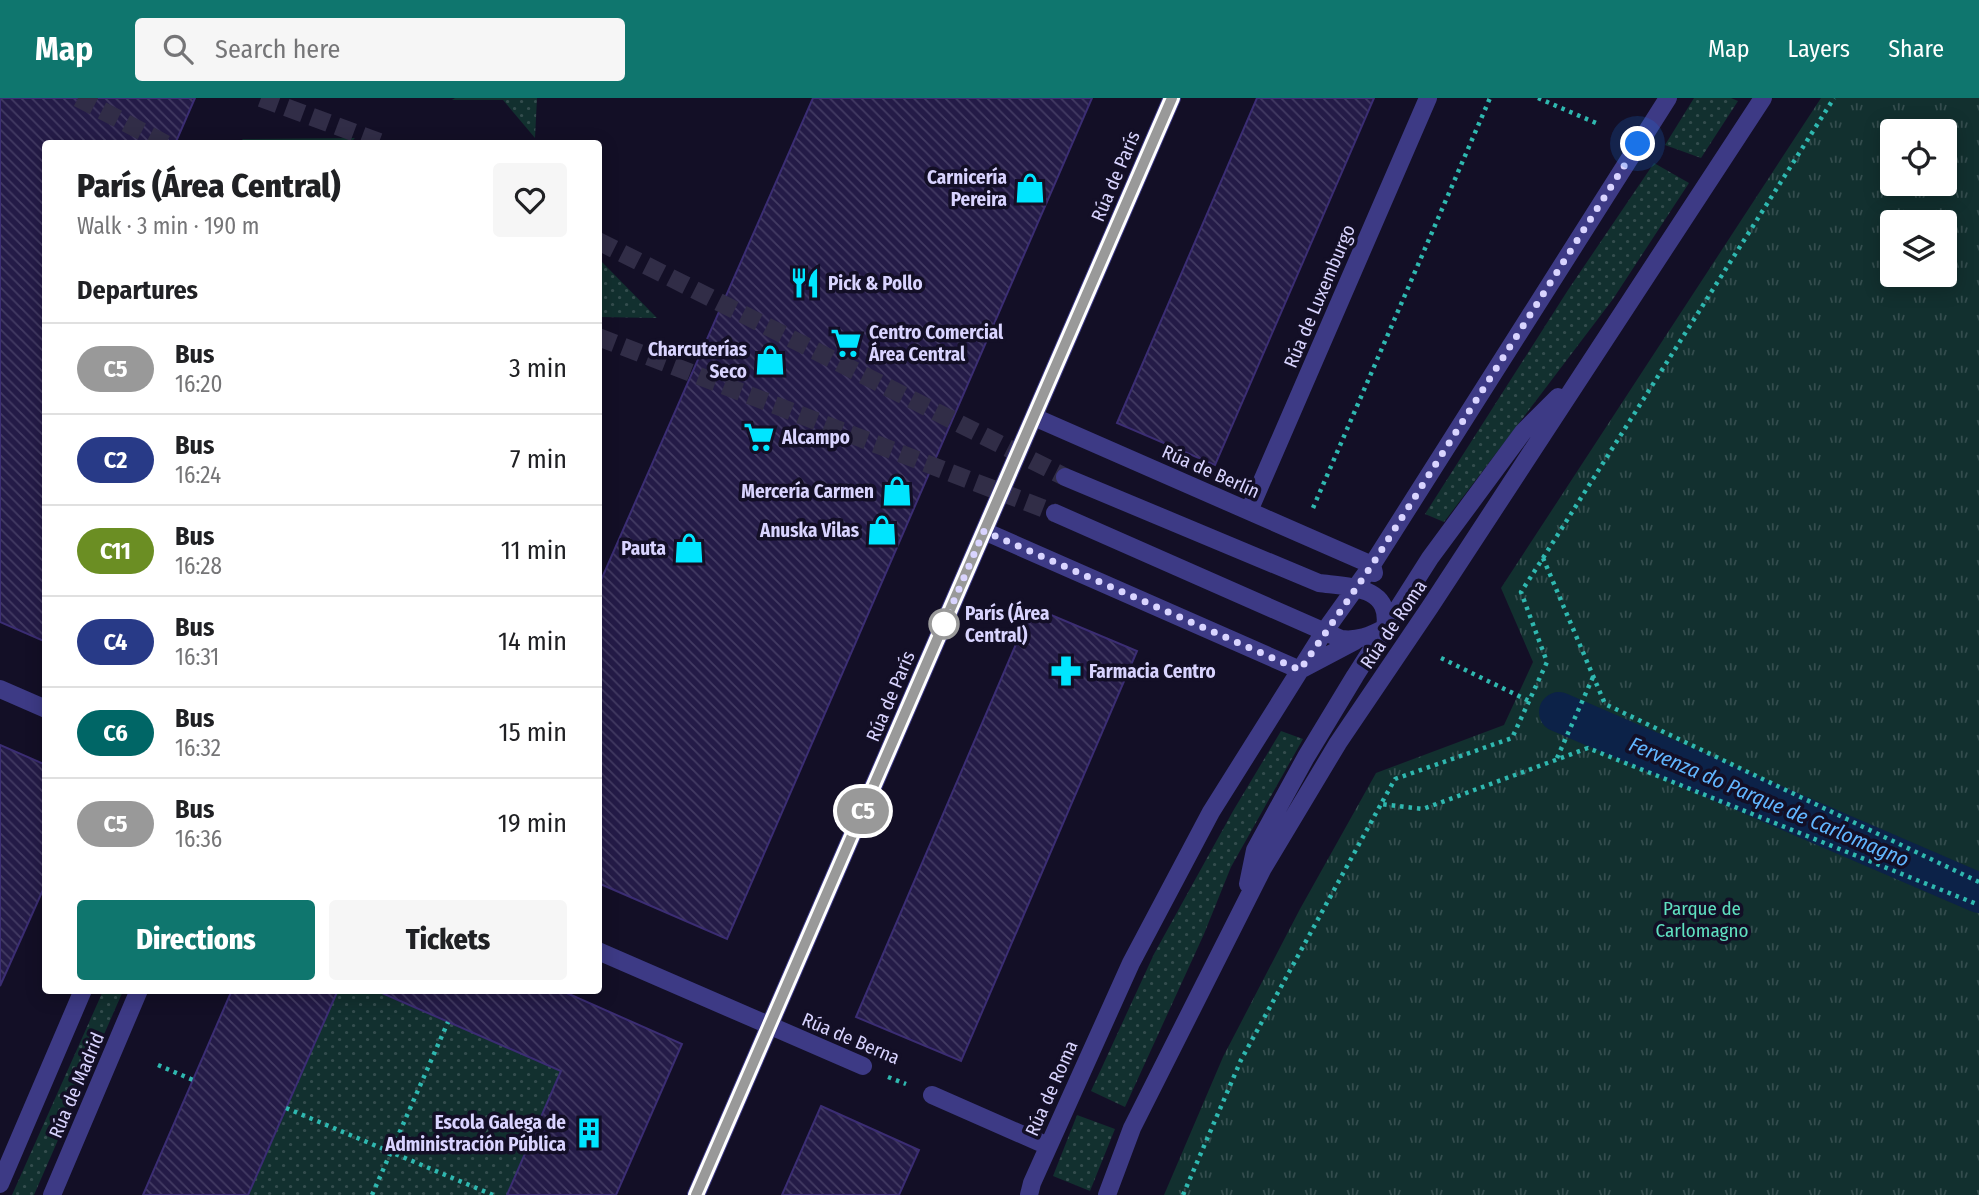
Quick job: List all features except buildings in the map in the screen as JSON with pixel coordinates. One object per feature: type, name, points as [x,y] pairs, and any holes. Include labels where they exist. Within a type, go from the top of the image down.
[{"type":"street","name":"Rúa de París","points":[[696,1195],[1172,98]]},
{"type":"street","name":"Rúa de Luxemburgo","points":[[1249,511],[1427,98]]},
{"type":"street","name":"Rúa de Roma","points":[[1029,1195],[1048,1146],[1130,963],[1211,812],[1300,670],[1372,565],[1668,98]]},
{"type":"street","name":"Rúa de Roma","points":[[1107,1195],[1132,1128],[1263,868],[1338,743],[1763,98]]},
{"type":"street","name":"Rúa de Roma","points":[[1243,908],[1255,850],[1306,757],[1385,628],[1430,558],[1523,432],[1585,369]]},
{"type":"street","name":"Rúa de Berlín","points":[[1034,417],[1372,565]]},
{"type":"street","points":[[1065,477],[1319,583],[1355,587]]},
{"type":"street","points":[[1055,513],[1325,632]]},
{"type":"street","points":[[984,531],[1300,670]]},
{"type":"street","name":"Rúa de Roma","points":[[1372,565],[1380,599],[1388,612],[1385,628]]},
{"type":"street","name":"Rúa de Roma","points":[[1355,587],[1380,599]]},
{"type":"street","name":"Rúa de Roma","points":[[1300,670],[1355,640],[1385,628]]},
{"type":"street","name":"Rúa de Roma","points":[[1325,632],[1341,639],[1355,640]]},
{"type":"street","points":[[0,689],[42,707]]},
{"type":"street","name":"Rúa de Berna","points":[[602,953],[863,1066]]},
{"type":"street","name":"Rúa de Madrid","points":[[0,1184],[81,994]]},
{"type":"street","name":"Rúa de Madrid","points":[[52,1195],[137,994]]},
{"type":"street","points":[[932,1096],[1048,1146]]},
{"type":"path","points":[[1311,512],[1490,98]]},
{"type":"path","points":[[1538,98],[1596,123]]},
{"type":"path","points":[[1183,1195],[1241,1060],[1395,779],[1512,738],[1531,702],[1547,662],[1521,592],[1834,98]]},
{"type":"path","points":[[1544,558],[1605,704],[1979,882]]},
{"type":"path","points":[[1441,658],[1531,702]]},
{"type":"path","points":[[1557,759],[1593,677]]},
{"type":"path","points":[[1381,804],[1423,809],[1588,748],[1979,905]]},
{"type":"path","points":[[372,1195],[448,1022]]},
{"type":"path","points":[[158,1065],[193,1080]]},
{"type":"path","name":"Rúa de Berna","points":[[863,1066],[932,1096]]},
{"type":"path","points":[[286,1108],[493,1195]]},
{"type":"green space","points":[[537,98],[535,138],[503,100],[452,100]]},
{"type":"green space","points":[[1694,98],[1731,98],[1738,101],[1701,158],[1665,145]]},
{"type":"green space","name":"Parque de Carlomagno","points":[[1821,98],[1979,98],[1979,1195],[1164,1195],[1223,1057],[1300,909],[1376,773],[1504,725],[1533,662],[1501,588]]},
{"type":"green space","points":[[355,138],[353,140],[242,139]]},
{"type":"green space","points":[[1654,163],[1689,183],[1613,299],[1444,522],[1425,514],[1568,290]]},
{"type":"green space","points":[[602,262],[657,318],[602,317]]},
{"type":"green space","points":[[1281,731],[1303,739],[1231,867],[1204,934],[1125,1107],[1091,1091],[1154,954],[1233,811]]},
{"type":"green space","points":[[102,994],[122,994],[34,1195],[12,1195]]},
{"type":"green space","points":[[337,994],[382,994],[561,1071],[507,1195],[248,1195]]},
{"type":"green space","points":[[1077,1115],[1115,1129],[1090,1191],[1053,1176]]},
{"type":"waterway","name":"Fervenza do Parque de Carlomagno","points":[[1559,712],[1979,893]]},
{"type":"tunnel","points":[[78,98],[158,140]]},
{"type":"tunnel","points":[[261,98],[374,140]]},
{"type":"tunnel","points":[[602,243],[1065,477]]},
{"type":"tunnel","points":[[602,339],[1055,513]]},
{"type":"bus line","name":"C5","points":[[696,1195],[1172,98]]},
{"type":"place","name":"Carnicería Pereira","points":[[1030,188]]},
{"type":"place","name":"Pick & Pollo","points":[[805,283]]},
{"type":"place","name":"Centro Comercial Área Central","points":[[846,343]]},
{"type":"place","name":"Charcuterías Seco","points":[[770,360]]},
{"type":"place","name":"Alcampo","points":[[759,437]]},
{"type":"place","name":"Mercería Carmen","points":[[897,491]]},
{"type":"place","name":"Anuska Vilas","points":[[882,530]]},
{"type":"place","name":"Pauta","points":[[689,548]]},
{"type":"place","name":"París (Área Central)","points":[[944,624]]},
{"type":"place","name":"Farmacia Centro","points":[[1066,671]]},
{"type":"place","name":"Escola Galega de Administración Pública","points":[[589,1133]]},
{"type":"route","points":[[944,624],[984,531],[1300,670],[1372,565],[1638,144]]}]
